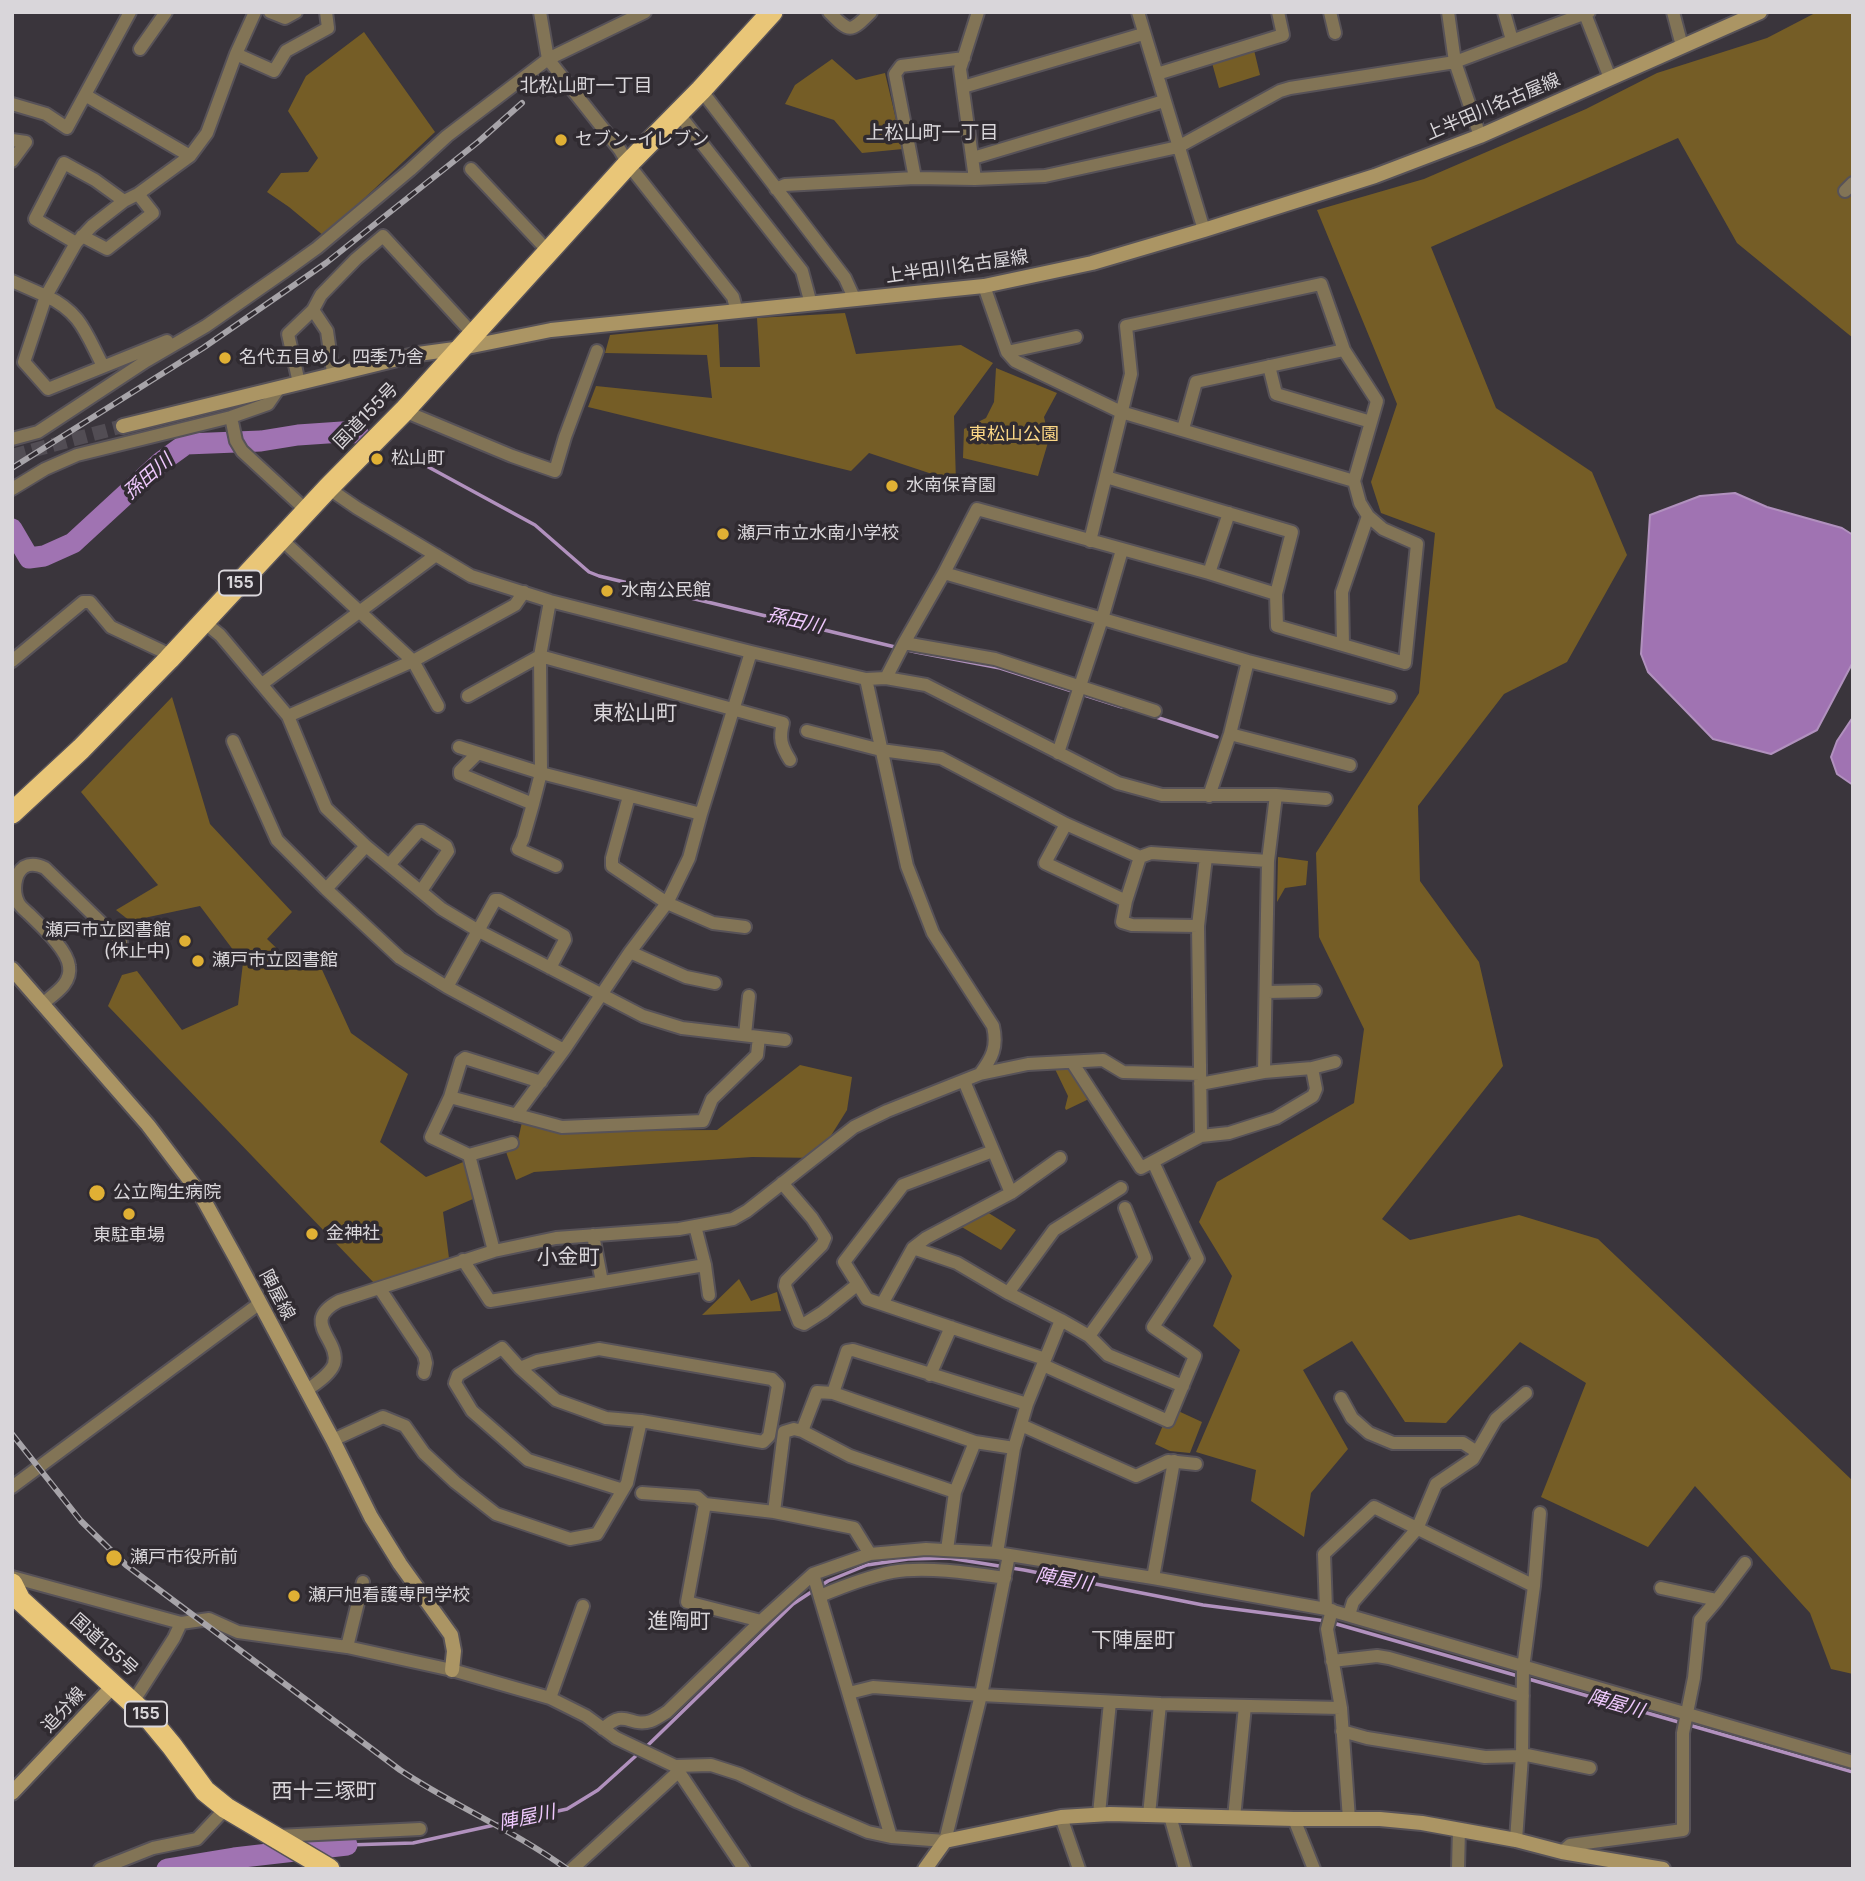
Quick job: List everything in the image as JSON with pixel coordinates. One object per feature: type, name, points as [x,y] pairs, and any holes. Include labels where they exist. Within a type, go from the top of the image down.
[{"type":"highway","name":"国道155号","points":[[12,813],[82,749],[169,659],[328,488],[404,411],[628,164],[701,90],[772,12]]},
{"type":"highway","name":"国道155号","points":[[12,1584],[20,1600],[148,1717],[205,1791],[226,1808],[324,1866]]},
{"type":"street","points":[[12,104],[46,114],[67,128],[131,12]]},
{"type":"street","points":[[140,49],[166,12]]},
{"type":"street","points":[[146,355],[103,366],[48,389],[24,362],[46,296],[79,239],[124,201],[138,194],[190,156],[207,133],[236,54],[255,12]]},
{"type":"street","points":[[270,12],[285,18],[296,12]]},
{"type":"street","points":[[236,54],[274,71],[286,51],[328,28],[326,12]]},
{"type":"street","points":[[540,12],[548,59],[733,297],[737,312]]},
{"type":"street","points":[[12,439],[38,432],[146,355],[206,326],[317,248],[447,136],[548,59],[645,12]]},
{"type":"street","points":[[828,12],[843,27],[849,29],[855,28],[871,12]]},
{"type":"street","points":[[975,179],[960,69],[978,12]]},
{"type":"street","points":[[1138,12],[1205,230]]},
{"type":"street","points":[[1157,74],[1283,35],[1278,12]]},
{"type":"street","points":[[1330,12],[1335,33]]},
{"type":"street","points":[[1448,12],[1455,62],[1479,136]]},
{"type":"street","points":[[1504,12],[1512,40]]},
{"type":"street","points":[[1673,12],[1682,46]]},
{"type":"street","name":"上半田川名古屋線","points":[[123,426],[467,341],[984,286],[1092,263],[1375,176],[1479,136],[1682,46],[1731,18],[1760,12]]},
{"type":"street","points":[[776,190],[785,185],[915,178],[1045,176],[1178,146],[1280,91],[1455,62],[1587,13],[1609,78]]},
{"type":"street","points":[[963,87],[1143,34]]},
{"type":"street","points":[[915,178],[895,74],[901,65],[964,58]]},
{"type":"street","points":[[701,90],[845,278],[855,300]]},
{"type":"street","points":[[85,95],[190,156]]},
{"type":"street","points":[[973,158],[1164,101]]},
{"type":"street","points":[[678,113],[802,271],[811,304]]},
{"type":"street","points":[[12,140],[26,142],[12,161]]},
{"type":"street","points":[[124,201],[95,180],[64,163],[35,219],[107,249],[153,213],[138,194]]},
{"type":"street","points":[[471,169],[548,251]]},
{"type":"street","points":[[299,383],[288,334],[313,310],[321,295],[383,236],[467,341]]},
{"type":"street","points":[[12,281],[60,303],[79,320],[103,366]]},
{"type":"street","points":[[1090,541],[1131,374],[1126,326],[1321,284],[1343,350],[1377,401],[1354,481],[1360,503],[1368,516],[1383,529],[1417,544],[1405,663],[1277,626],[1276,594],[1292,532],[1106,477]]},
{"type":"street","points":[[984,286],[1006,352],[1015,361],[1121,412],[1354,481]]},
{"type":"street","points":[[313,310],[327,331],[333,373]]},
{"type":"street","points":[[1006,352],[1076,337]]},
{"type":"street","points":[[1184,429],[1196,382],[1343,350]]},
{"type":"street","points":[[404,411],[555,471],[597,351]]},
{"type":"street","points":[[1269,366],[1276,394],[1371,422]]},
{"type":"street","points":[[12,489],[45,468],[77,456],[231,417],[268,404],[279,388]]},
{"type":"street","points":[[231,417],[239,446],[307,511]]},
{"type":"street","points":[[328,488],[471,576],[550,601],[751,652],[866,679],[886,678],[926,685],[1118,783],[1162,795],[1276,795],[1326,799]]},
{"type":"street","points":[[886,678],[977,509],[1276,594]]},
{"type":"street","points":[[1209,573],[1229,513]]},
{"type":"street","points":[[1343,645],[1342,592],[1368,516]]},
{"type":"street","points":[[281,539],[413,661],[438,706]]},
{"type":"street","points":[[1058,752],[1122,550]]},
{"type":"street","points":[[262,684],[436,555]]},
{"type":"street","points":[[944,573],[1248,661],[1390,697]]},
{"type":"street","points":[[288,716],[413,661],[515,605],[524,592]]},
{"type":"street","points":[[550,601],[540,656],[541,774],[518,849],[556,866]]},
{"type":"street","points":[[12,661],[83,602],[90,602],[111,627],[164,652],[169,659]]},
{"type":"street","points":[[204,622],[220,635],[288,716],[326,808],[366,846],[442,909],[643,1016],[682,1028],[785,1040]]},
{"type":"street","points":[[902,647],[995,659],[1077,691],[1155,710]]},
{"type":"street","points":[[516,1115],[667,903],[689,858],[751,652]]},
{"type":"street","points":[[468,696],[540,656],[783,723],[779,737],[782,749],[790,760]]},
{"type":"street","points":[[1209,796],[1230,734],[1248,661]]},
{"type":"street","points":[[866,679],[907,866],[933,933],[993,1026],[995,1037],[992,1059],[980,1074]]},
{"type":"street","points":[[807,731],[881,750],[941,758],[1066,824],[1140,857],[1151,853],[1268,861]]},
{"type":"street","points":[[1230,734],[1350,765]]},
{"type":"street","points":[[233,741],[277,840],[326,889],[400,958],[447,987],[564,1050]]},
{"type":"street","points":[[458,747],[541,774],[701,814]]},
{"type":"street","points":[[477,754],[460,774],[533,804]]},
{"type":"street","points":[[1264,1072],[1268,861],[1276,795]]},
{"type":"street","points":[[629,796],[612,866],[667,903],[713,923],[745,927]]},
{"type":"street","points":[[1066,824],[1045,863],[1126,901]]},
{"type":"street","points":[[389,864],[419,831],[446,846],[448,851],[421,891]]},
{"type":"street","points":[[326,889],[366,846]]},
{"type":"street","points":[[1140,857],[1122,922],[1132,925],[1198,926]]},
{"type":"street","points":[[1201,1136],[1198,926],[1206,857]]},
{"type":"street","points":[[42,1004],[65,985],[69,977],[69,966],[59,947],[18,903],[16,877],[24,867],[35,864],[45,867],[121,942]]},
{"type":"street","points":[[447,987],[477,930],[494,902],[499,900],[564,936],[565,940],[550,968]]},
{"type":"street","points":[[630,952],[686,976],[715,983]]},
{"type":"street","name":"陣屋線","points":[[12,968],[170,1151],[201,1195],[333,1440],[371,1517],[392,1552],[451,1635],[454,1651],[452,1670]]},
{"type":"street","points":[[1267,992],[1315,991]]},
{"type":"street","points":[[450,1097],[562,1127],[703,1121],[712,1099],[757,1055],[752,1036],[749,996]]},
{"type":"street","points":[[512,1143],[469,1155],[431,1137],[450,1097],[461,1061],[464,1058],[541,1082]]},
{"type":"street","points":[[306,1391],[324,1377],[334,1364],[334,1354],[322,1327],[323,1315],[330,1306],[339,1301],[494,1251],[556,1237],[679,1229],[733,1219],[747,1211],[854,1127],[980,1074],[1028,1064],[1103,1060],[1123,1072],[1200,1079],[1312,1068],[1335,1062]]},
{"type":"street","points":[[1072,1062],[1141,1168],[1201,1136],[1229,1133],[1276,1118],[1312,1096],[1316,1089],[1312,1068]]},
{"type":"street","points":[[964,1081],[1011,1193]]},
{"type":"street","points":[[993,1151],[903,1185],[844,1262],[867,1299],[1044,1362],[1168,1421],[1195,1356],[1153,1327],[1198,1259],[1153,1162]]},
{"type":"street","points":[[469,1155],[494,1251]]},
{"type":"street","points":[[882,1304],[913,1248],[926,1238],[1011,1193],[1060,1158]]},
{"type":"street","points":[[782,1183],[825,1238],[822,1245],[786,1281],[785,1286],[799,1322],[804,1324],[823,1312],[858,1284]]},
{"type":"street","points":[[1008,1293],[1054,1230],[1121,1188]]},
{"type":"street","points":[[1089,1336],[1145,1258],[1125,1208]]},
{"type":"street","points":[[695,1226],[709,1295]]},
{"type":"street","points":[[593,1235],[603,1282]]},
{"type":"street","points":[[913,1248],[957,1263],[1089,1336],[1108,1355],[1183,1386]]},
{"type":"street","points":[[464,1261],[490,1301],[705,1265]]},
{"type":"street","points":[[380,1289],[424,1355],[424,1373]]},
{"type":"street","points":[[12,1488],[260,1303]]},
{"type":"street","points":[[925,1869],[945,1841],[981,1695],[1005,1565],[1014,1448],[1027,1404],[1061,1320]]},
{"type":"street","points":[[930,1375],[951,1327]]},
{"type":"street","points":[[520,1368],[537,1361],[599,1349],[772,1380],[778,1385],[769,1436],[763,1442],[641,1421],[606,1418],[556,1400],[520,1368],[502,1348],[458,1376],[455,1383],[472,1411],[528,1460],[623,1490]]},
{"type":"street","points":[[833,1393],[847,1351],[853,1350],[1027,1404]]},
{"type":"street","points":[[802,1431],[817,1392],[833,1393],[975,1442],[1014,1448]]},
{"type":"street","points":[[1349,1615],[1353,1602],[1417,1529],[1436,1484],[1473,1459],[1496,1419],[1526,1393]]},
{"type":"street","points":[[1341,1398],[1352,1418],[1368,1433],[1393,1443],[1463,1443],[1477,1452]]},
{"type":"street","points":[[333,1440],[383,1417],[405,1426],[424,1453],[496,1514],[570,1539],[597,1534],[627,1483],[641,1421]]},
{"type":"street","points":[[1021,1425],[1136,1476],[1168,1461],[1196,1464]]},
{"type":"street","points":[[774,1512],[784,1432],[794,1429],[850,1456],[955,1492]]},
{"type":"street","points":[[947,1550],[955,1492],[975,1442]]},
{"type":"street","points":[[1153,1578],[1174,1461]]},
{"type":"street","points":[[642,1493],[697,1497],[705,1504],[774,1512],[853,1528],[870,1554]]},
{"type":"street","points":[[705,1504],[687,1602],[761,1621]]},
{"type":"street","points":[[1349,1819],[1341,1708],[1332,1661],[1324,1554],[1374,1507],[1534,1586]]},
{"type":"street","points":[[1516,1840],[1522,1755],[1523,1680],[1540,1513]]},
{"type":"street","points":[[603,1729],[613,1719],[651,1721],[667,1712],[761,1621],[813,1577],[870,1554],[926,1549],[947,1550],[1005,1565],[1153,1578],[1329,1615],[1349,1615],[1523,1680]]},
{"type":"street","points":[[1562,1852],[1570,1845],[1683,1830],[1686,1721],[1700,1620],[1745,1563]]},
{"type":"street","points":[[819,1594],[856,1581],[895,1572],[1005,1565]]},
{"type":"street","points":[[12,1577],[181,1623],[209,1619],[238,1632],[347,1647],[452,1670],[550,1698],[586,1716],[616,1738],[676,1769],[742,1868]]},
{"type":"street","points":[[813,1577],[891,1837]]},
{"type":"street","points":[[347,1647],[363,1582]]},
{"type":"street","points":[[1661,1588],[1717,1600]]},
{"type":"street","points":[[550,1698],[583,1606]]},
{"type":"street","points":[[133,1702],[181,1623]]},
{"type":"street","points":[[1332,1661],[1377,1656],[1523,1680],[1853,1762]]},
{"type":"street","name":"追分線","points":[[12,1793],[114,1685]]},
{"type":"street","points":[[849,1693],[873,1687],[1110,1702],[1341,1708]]},
{"type":"street","points":[[1099,1814],[1110,1702]]},
{"type":"street","points":[[1149,1815],[1160,1704]]},
{"type":"street","points":[[1234,1818],[1245,1706]]},
{"type":"street","points":[[1342,1731],[1367,1738],[1485,1757],[1522,1755],[1590,1768]]},
{"type":"street","points":[[579,1867],[676,1769],[711,1765],[739,1774],[868,1832],[891,1837],[945,1841],[1061,1817],[1099,1814],[1380,1819],[1459,1829],[1631,1866],[1663,1869]]},
{"type":"street","points":[[100,1869],[153,1848],[197,1839],[226,1808]]},
{"type":"street","points":[[1170,1816],[1185,1869]]},
{"type":"street","points":[[1061,1817],[1079,1869]]},
{"type":"street","points":[[1294,1819],[1314,1869]]},
{"type":"street","points":[[277,1838],[420,1829]]},
{"type":"street","points":[[1458,1869],[1459,1829]]},
{"type":"green space","points":[[1817,12],[1853,12],[1853,338],[1737,243],[1678,138],[1431,247],[1496,408],[1592,472],[1627,555],[1567,662],[1504,694],[1418,806],[1420,881],[1479,962],[1503,1066],[1382,1219],[1410,1240],[1519,1215],[1598,1239],[1853,1481],[1853,1674],[1831,1669],[1810,1613],[1695,1486],[1648,1547],[1541,1497],[1586,1383],[1520,1342],[1446,1423],[1405,1422],[1352,1341],[1303,1370],[1348,1449],[1311,1493],[1304,1537],[1251,1501],[1256,1470],[1196,1452],[1240,1350],[1213,1326],[1232,1276],[1199,1222],[1217,1182],[1354,1103],[1364,1029],[1319,937],[1316,853],[1419,693],[1435,533],[1381,513],[1371,482],[1397,404],[1317,210],[1424,179],[1586,109],[1657,73],[1767,38]]},
{"type":"green space","points":[[364,32],[435,132],[324,236],[267,192],[281,173],[308,172],[318,158],[288,111],[306,76]]},
{"type":"green space","points":[[1254,50],[1260,75],[1219,88],[1212,63]]},
{"type":"green space","points":[[832,59],[856,80],[885,73],[903,149],[862,153],[834,120],[785,104],[795,85]]},
{"type":"green space","points":[[845,313],[856,354],[961,345],[993,363],[954,416],[956,482],[869,453],[851,471],[588,407],[596,386],[712,398],[707,355],[605,353],[610,335],[718,324],[720,367],[760,367],[757,318]]},
{"type":"green space","name":"東松山公園","points":[[996,368],[1057,393],[1044,417],[1049,439],[1038,476],[963,458],[964,429],[986,418],[994,402]]},
{"type":"green space","points":[[172,697],[210,824],[292,912],[267,939],[290,961],[313,950],[351,1033],[408,1074],[380,1142],[426,1177],[518,1140],[522,1122],[564,1131],[717,1130],[800,1065],[852,1077],[847,1110],[817,1158],[752,1157],[534,1172],[516,1180],[505,1149],[465,1165],[473,1199],[443,1212],[449,1258],[376,1285],[108,1006],[122,975],[137,971],[182,1030],[238,1005],[243,963],[200,906],[130,921],[116,910],[158,885],[81,792]]},
{"type":"green space","points":[[1278,857],[1308,861],[1306,885],[1285,888],[1277,902]]},
{"type":"green space","points":[[1072,1064],[1091,1098],[1066,1110],[1068,1096],[1054,1067]]},
{"type":"green space","points":[[987,1212],[1016,1230],[1001,1250],[960,1226]]},
{"type":"green space","points":[[739,1279],[751,1301],[777,1292],[781,1311],[702,1315]]},
{"type":"green space","points":[[1176,1410],[1202,1422],[1190,1453],[1170,1451],[1155,1444],[1164,1423]]},
{"type":"shaded area","points":[[1735,493],[1767,507],[1842,528],[1853,535],[1853,662],[1817,730],[1771,754],[1713,739],[1648,672],[1641,654],[1650,515],[1700,496]]},
{"type":"shaded area","points":[[1853,717],[1853,785],[1837,774],[1831,757],[1837,741]]},
{"type":"waterway","name":"孫田川","points":[[12,529],[29,558],[44,556],[73,543],[161,462],[186,444],[358,433]]},
{"type":"waterway","name":"孫田川","points":[[399,451],[535,525],[589,572],[599,576],[916,652],[1000,668],[1122,707]]},
{"type":"waterway","name":"孫田川","points":[[1153,716],[1217,737]]},
{"type":"waterway","name":"陣屋川","points":[[645,1748],[793,1604],[828,1581],[867,1565],[908,1559],[949,1558],[1203,1605],[1326,1621]]},
{"type":"waterway","name":"陣屋川","points":[[1333,1623],[1853,1772]]},
{"type":"waterway","name":"陣屋川","points":[[347,1845],[413,1843],[567,1809],[598,1790],[639,1753]]},
{"type":"waterway","name":"陣屋川","points":[[167,1869],[347,1845]]},
{"type":"tunnel","points":[[12,456],[123,426]]},
{"type":"railway","points":[[12,468],[203,348],[326,263],[478,142],[522,103]]},
{"type":"railway","points":[[12,1434],[81,1521],[126,1565],[400,1770],[567,1869]]},
{"type":"place","name":"セブン-イレブン","points":[[561,140]]},
{"type":"place","name":"名代五目めし 四季乃舎","points":[[225,358]]},
{"type":"place","name":"松山町","points":[[377,459]]},
{"type":"place","name":"水南保育園","points":[[892,486]]},
{"type":"place","name":"瀬戸市立水南小学校","points":[[723,534]]},
{"type":"place","name":"水南公民館","points":[[607,591]]},
{"type":"place","name":"瀬戸市立図書館 (休止中)","points":[[185,941]]},
{"type":"place","name":"瀬戸市立図書館","points":[[198,961]]},
{"type":"place","name":"公立陶生病院","points":[[97,1193]]},
{"type":"place","name":"東駐車場","points":[[129,1214]]},
{"type":"place","name":"金神社","points":[[312,1234]]},
{"type":"place","name":"瀬戸市役所前","points":[[114,1558]]},
{"type":"place","name":"瀬戸旭看護専門学校","points":[[294,1596]]},
{"type":"district","name":"北松山町一丁目","points":[[586,86]]},
{"type":"district","name":"上松山町一丁目","points":[[932,133]]},
{"type":"district","name":"東松山町","points":[[635,714]]},
{"type":"district","name":"小金町","points":[[568,1258]]},
{"type":"district","name":"進陶町","points":[[679,1622]]},
{"type":"district","name":"下陣屋町","points":[[1133,1641]]},
{"type":"district","name":"西十三塚町","points":[[324,1792]]}]
